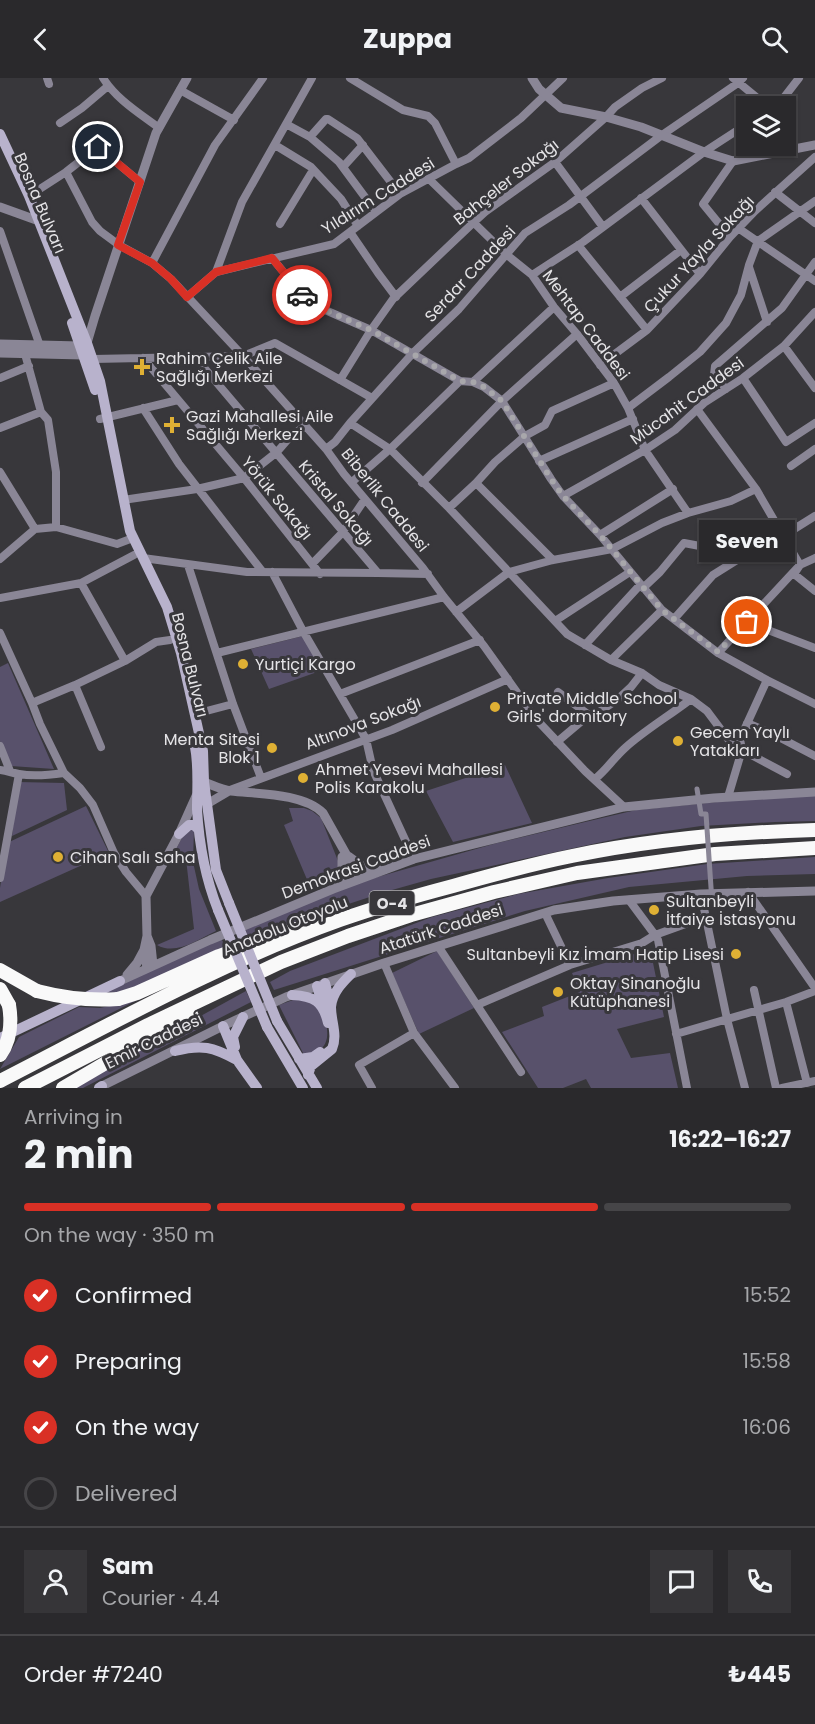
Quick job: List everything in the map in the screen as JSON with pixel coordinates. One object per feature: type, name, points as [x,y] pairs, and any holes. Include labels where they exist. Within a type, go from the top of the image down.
[{"type":"highway","name":"Anadolu Otoyolu","points":[[0,1081],[204,978],[339,920],[393,902],[516,868],[574,856],[651,844],[815,830]]},
{"type":"highway","name":"Anadolu Otoyolu","points":[[25,1088],[187,1006],[281,962],[411,915],[494,892],[577,873],[642,862],[715,854],[815,848]]},
{"type":"highway","points":[[0,970],[37,991],[60,997],[87,1000],[118,999],[137,993],[219,956],[389,896],[516,868]]},
{"type":"highway","points":[[63,1088],[221,998],[411,915]]},
{"type":"highway","points":[[0,989],[9,1005],[11,1019],[9,1039],[0,1055]]},
{"type":"main road","name":"Bosna Bulvarı","points":[[0,134],[29,196],[35,219]]},
{"type":"main road","name":"Bosna Bulvarı","points":[[0,148],[35,219],[100,381],[103,418],[123,533],[130,539],[167,607],[181,653],[202,751],[216,870],[230,903],[272,1024],[299,1059],[317,1088]]},
{"type":"main road","name":"Bosna Bulvarı","points":[[103,418],[130,539]]},
{"type":"main road","name":"Bosna Bulvarı","points":[[139,557],[170,640],[196,752],[198,829],[210,891],[303,1088]]},
{"type":"main road","points":[[179,834],[189,825],[194,825],[198,829]]},
{"type":"main road","points":[[299,1059],[313,1057],[322,1052],[329,1043],[331,1034],[328,1009],[338,989],[351,974]]},
{"type":"main road","name":"Demokrasi Caddesi","points":[[0,1038],[120,981]]},
{"type":"main road","points":[[308,1075],[311,1066],[329,1054],[334,1044],[335,1034],[321,985]]},
{"type":"main road","points":[[292,995],[308,996],[328,1009]]},
{"type":"main road","points":[[237,1060],[233,1037],[243,1017]]},
{"type":"main road","points":[[223,1026],[237,1060],[257,1088]]},
{"type":"main road","points":[[175,1051],[192,1047],[209,1047],[237,1060]]},
{"type":"street","points":[[103,78],[108,86],[131,107],[159,128]]},
{"type":"street","points":[[87,351],[94,316],[159,128],[187,78]]},
{"type":"street","points":[[152,263],[215,144],[234,120],[261,78]]},
{"type":"street","points":[[216,272],[242,202],[312,78]]},
{"type":"street","points":[[350,78],[403,110],[428,116],[435,123],[456,164]]},
{"type":"street","points":[[532,78],[539,89],[561,108],[606,117],[733,161],[815,146]]},
{"type":"street","name":"Yıldırım Caddesi","points":[[187,297],[216,272],[334,244],[400,194],[469,158],[521,118],[563,78]]},
{"type":"street","name":"Bahçeler Sokağı","points":[[340,380],[371,330],[396,297],[484,212],[555,162],[615,107],[662,78]]},
{"type":"street","points":[[786,96],[799,78]]},
{"type":"street","points":[[738,80],[756,96]]},
{"type":"street","name":"Serdar Caddesi","points":[[326,449],[335,442],[413,353],[459,309],[525,233],[579,197],[738,80]]},
{"type":"street","points":[[60,123],[108,86]]},
{"type":"street","points":[[180,90],[234,120]]},
{"type":"street","points":[[310,137],[326,119],[330,120],[357,138],[400,194]]},
{"type":"street","points":[[286,124],[310,137],[343,167],[376,212]]},
{"type":"street","points":[[532,275],[578,245],[736,131]]},
{"type":"street","points":[[275,145],[310,166],[341,199],[358,226]]},
{"type":"street","points":[[343,167],[363,145]]},
{"type":"street","points":[[29,196],[66,172],[98,147],[140,182]]},
{"type":"street","name":"Çukur Yayla Sokağı","points":[[600,365],[647,330],[700,274],[738,228],[814,159]]},
{"type":"street","points":[[730,237],[703,204],[733,161]]},
{"type":"street","points":[[555,162],[603,227]]},
{"type":"street","points":[[280,224],[313,170]]},
{"type":"street","name":"Biberlik Caddesi","points":[[66,172],[92,222],[118,245],[152,263],[171,279],[243,356],[326,449],[344,474],[428,574],[480,640],[537,719],[585,771],[624,807]]},
{"type":"street","name":"Mehtap Caddesi","points":[[429,179],[507,255],[532,275],[554,307],[577,333],[614,383],[628,408],[645,450],[688,513]]},
{"type":"street","points":[[775,192],[815,223]]},
{"type":"street","points":[[641,198],[700,274]]},
{"type":"street","points":[[628,408],[700,352],[726,323],[741,295],[758,242],[815,201]]},
{"type":"street","points":[[0,207],[35,219]]},
{"type":"street","points":[[738,228],[815,282]]},
{"type":"street","points":[[0,231],[40,346]]},
{"type":"street","points":[[350,232],[396,297]]},
{"type":"street","points":[[578,245],[647,330]]},
{"type":"street","points":[[620,297],[681,250]]},
{"type":"street","points":[[272,258],[309,303],[371,330],[460,381],[473,382],[484,387],[502,401],[563,496],[600,535],[662,610],[718,652],[815,704]]},
{"type":"street","points":[[726,390],[714,375],[715,366],[782,308],[815,262]]},
{"type":"street","points":[[749,265],[767,322]]},
{"type":"street","points":[[473,382],[554,307]]},
{"type":"street","name":"Mücahit Caddesi","points":[[563,496],[645,450],[675,430],[697,409],[743,378],[784,346],[815,312]]},
{"type":"street","points":[[422,483],[502,401],[577,333]]},
{"type":"street","points":[[0,345],[40,346],[143,358],[243,356],[275,343],[372,399]]},
{"type":"street","points":[[784,346],[815,388]]},
{"type":"street","points":[[0,353],[87,351]]},
{"type":"street","points":[[25,354],[41,412],[48,420],[56,472],[56,527]]},
{"type":"street","name":"Kristal Sokağı","points":[[195,357],[378,573]]},
{"type":"street","name":"Yörük Sokağı","points":[[143,358],[244,478],[320,574]]},
{"type":"street","points":[[0,378],[29,366]]},
{"type":"street","points":[[743,378],[786,442],[815,423]]},
{"type":"street","points":[[352,482],[390,449],[460,381]]},
{"type":"street","points":[[449,508],[525,436],[545,425],[552,411],[614,383]]},
{"type":"street","points":[[103,418],[178,400]]},
{"type":"street","points":[[143,408],[197,489],[262,571]]},
{"type":"street","points":[[697,409],[756,489],[800,565]]},
{"type":"street","points":[[0,428],[41,412]]},
{"type":"street","points":[[539,461],[633,419]]},
{"type":"street","points":[[350,423],[390,449],[449,508],[567,634],[611,660],[642,673],[659,685],[691,699],[707,711],[741,753],[787,774]]},
{"type":"street","points":[[123,500],[197,489],[244,478],[305,426]]},
{"type":"street","points":[[791,466],[815,448]]},
{"type":"street","points":[[0,472],[35,529]]},
{"type":"street","points":[[476,483],[553,560]]},
{"type":"street","points":[[600,535],[673,489]]},
{"type":"street","points":[[456,612],[508,572],[553,560],[612,549],[662,523],[731,501],[756,489]]},
{"type":"street","points":[[312,564],[342,532],[365,499]]},
{"type":"street","points":[[674,620],[713,574],[748,553],[784,539],[815,516]]},
{"type":"street","points":[[0,559],[35,529],[56,527],[117,544],[130,539]]},
{"type":"street","points":[[585,645],[642,587],[660,572],[684,543],[748,553]]},
{"type":"street","points":[[0,598],[81,583],[139,557],[247,572],[428,574]]},
{"type":"street","points":[[718,652],[800,565],[815,558]]},
{"type":"street","points":[[188,565],[233,704],[261,778]]},
{"type":"street","points":[[800,565],[794,574],[815,591]]},
{"type":"street","points":[[272,572],[366,740],[373,770],[414,859]]},
{"type":"street","points":[[555,621],[630,572]]},
{"type":"street","points":[[81,583],[125,661]]},
{"type":"street","points":[[217,653],[444,597]]},
{"type":"street","points":[[611,660],[662,610]]},
{"type":"street","points":[[747,622],[815,648]]},
{"type":"street","points":[[0,633],[64,773],[93,805],[114,853],[146,896]]},
{"type":"street","points":[[32,703],[75,686],[125,661],[156,642],[170,640]]},
{"type":"street","points":[[339,694],[480,640]]},
{"type":"street","points":[[557,742],[589,715],[599,712],[617,700],[642,673]]},
{"type":"street","name":"Altınova Sokağı","points":[[207,804],[229,791],[392,730],[508,679]]},
{"type":"street","points":[[728,797],[741,753],[740,739],[767,680]]},
{"type":"street","points":[[75,686],[101,747]]},
{"type":"street","points":[[558,692],[589,715]]},
{"type":"street","points":[[595,779],[636,738],[691,699]]},
{"type":"street","points":[[195,714],[233,704]]},
{"type":"street","points":[[747,723],[815,756]]},
{"type":"street","points":[[0,746],[15,773],[0,878]]},
{"type":"street","points":[[0,770],[44,775],[64,773]]},
{"type":"street","points":[[204,782],[229,791],[252,792],[312,805],[323,813],[335,833],[355,880]]},
{"type":"street","points":[[697,789],[701,814],[706,814],[712,903]]},
{"type":"street","name":"Demokrasi Caddesi","points":[[120,981],[175,954],[333,888],[414,859],[624,807],[728,797],[815,792]]},
{"type":"street","points":[[150,967],[146,896],[197,794]]},
{"type":"street","points":[[344,856],[362,866],[384,869]]},
{"type":"street","points":[[333,888],[342,875],[344,856]]},
{"type":"street","name":"Atatürk Caddesi","points":[[101,1087],[223,1026],[292,995],[384,963],[545,913],[589,904],[701,894],[815,891]]},
{"type":"street","points":[[676,1034],[786,1002],[814,987],[748,892]]},
{"type":"street","points":[[701,894],[727,1019],[745,1088]]},
{"type":"street","points":[[629,900],[655,935],[687,1088]]},
{"type":"street","points":[[545,913],[570,965]]},
{"type":"street","points":[[477,1005],[570,965],[642,943],[655,935],[705,917]]},
{"type":"street","points":[[438,946],[521,1072]]},
{"type":"street","points":[[148,948],[175,954]]},
{"type":"street","points":[[120,981],[132,971],[148,948]]},
{"type":"street","points":[[384,963],[414,1033],[455,1088]]},
{"type":"street","points":[[754,990],[776,1088]]},
{"type":"street","points":[[782,1088],[811,1082],[786,1002]]},
{"type":"street","name":"Emir Caddesi","points":[[101,1087],[107,1080],[200,1032],[223,1026]]},
{"type":"street","points":[[372,1088],[359,1065],[414,1033]]},
{"type":"street","points":[[120,1088],[126,1079],[138,1069]]},
{"type":"shaded area","points":[[303,636],[323,670],[269,689],[251,649]]},
{"type":"shaded area","points":[[8,663],[54,769],[11,766],[0,741],[0,667]]},
{"type":"shaded area","points":[[505,765],[532,823],[453,842],[426,791]]},
{"type":"shaded area","points":[[18,782],[64,783],[67,810],[12,836]]},
{"type":"shaded area","points":[[815,795],[815,821],[701,826],[625,837],[431,879],[248,937],[245,928],[360,882],[497,843],[636,810]]},
{"type":"shaded area","points":[[86,806],[109,853],[0,902],[7,843]]},
{"type":"shaded area","points":[[289,808],[304,808],[321,818],[340,866],[338,876],[311,889],[284,825],[293,821]]},
{"type":"shaded area","points":[[187,828],[194,829],[193,862],[199,889],[216,931],[180,948],[164,948],[157,945],[194,929],[186,859],[172,857]]},
{"type":"shaded area","points":[[815,857],[815,874],[747,876],[629,887],[525,911],[274,990],[270,982],[290,971],[432,917],[518,894],[707,864]]},
{"type":"shaded area","points":[[221,938],[226,948],[140,986],[99,994]]},
{"type":"shaded area","points":[[437,951],[474,1008],[419,1034],[392,973]]},
{"type":"shaded area","points":[[644,951],[651,953],[664,1017],[617,1029],[631,1058],[670,1053],[678,1088],[591,1088],[586,1079],[563,1088],[538,1088],[502,1032],[544,1016],[542,1007],[580,992],[572,973]]},
{"type":"shaded area","points":[[246,991],[251,1002],[83,1088],[70,1088]]},
{"type":"shaded area","points":[[304,996],[323,1010],[327,1038],[326,1043],[317,1052],[304,1055],[279,1005]]},
{"type":"shaded area","points":[[139,999],[0,1069],[19,1037],[79,1007],[100,1008]]},
{"type":"way so far","points":[[302,295],[309,303],[371,330],[460,381],[473,382],[484,387],[502,401],[563,496],[600,535],[662,610],[718,652],[747,622]]},
{"type":"place","name":"Rahim Çelik Aile Sağlığı Merkezi","points":[[142,367]]},
{"type":"place","name":"Gazi Mahallesi Aile Sağlığı Merkezi","points":[[172,425]]},
{"type":"place","name":"Seven","points":[[747,622]]},
{"type":"place","name":"Yurtiçi Kargo","points":[[243,664]]},
{"type":"place","name":"Private Middle School Girls' dormitory","points":[[495,707]]},
{"type":"place","name":"Gecem Yaylı Yatakları","points":[[678,741]]},
{"type":"place","name":"Menta Sitesi Blok 1","points":[[272,748]]},
{"type":"place","name":"Ahmet Yesevi Mahallesi Polis Karakolu","points":[[303,778]]},
{"type":"place","name":"Cihan Salı Saha","points":[[58,857]]},
{"type":"place","name":"Sultanbeyli İtfaiye İstasyonu","points":[[654,910]]},
{"type":"place","name":"Sultanbeyli Kız İmam Hatip Lisesi","points":[[736,954]]},
{"type":"place","name":"Oktay Sinanoğlu Kütüphanesi","points":[[558,992]]},
{"type":"route","points":[[98,147],[140,182],[118,245],[152,263],[187,297],[216,272],[272,258],[302,295]]}]
